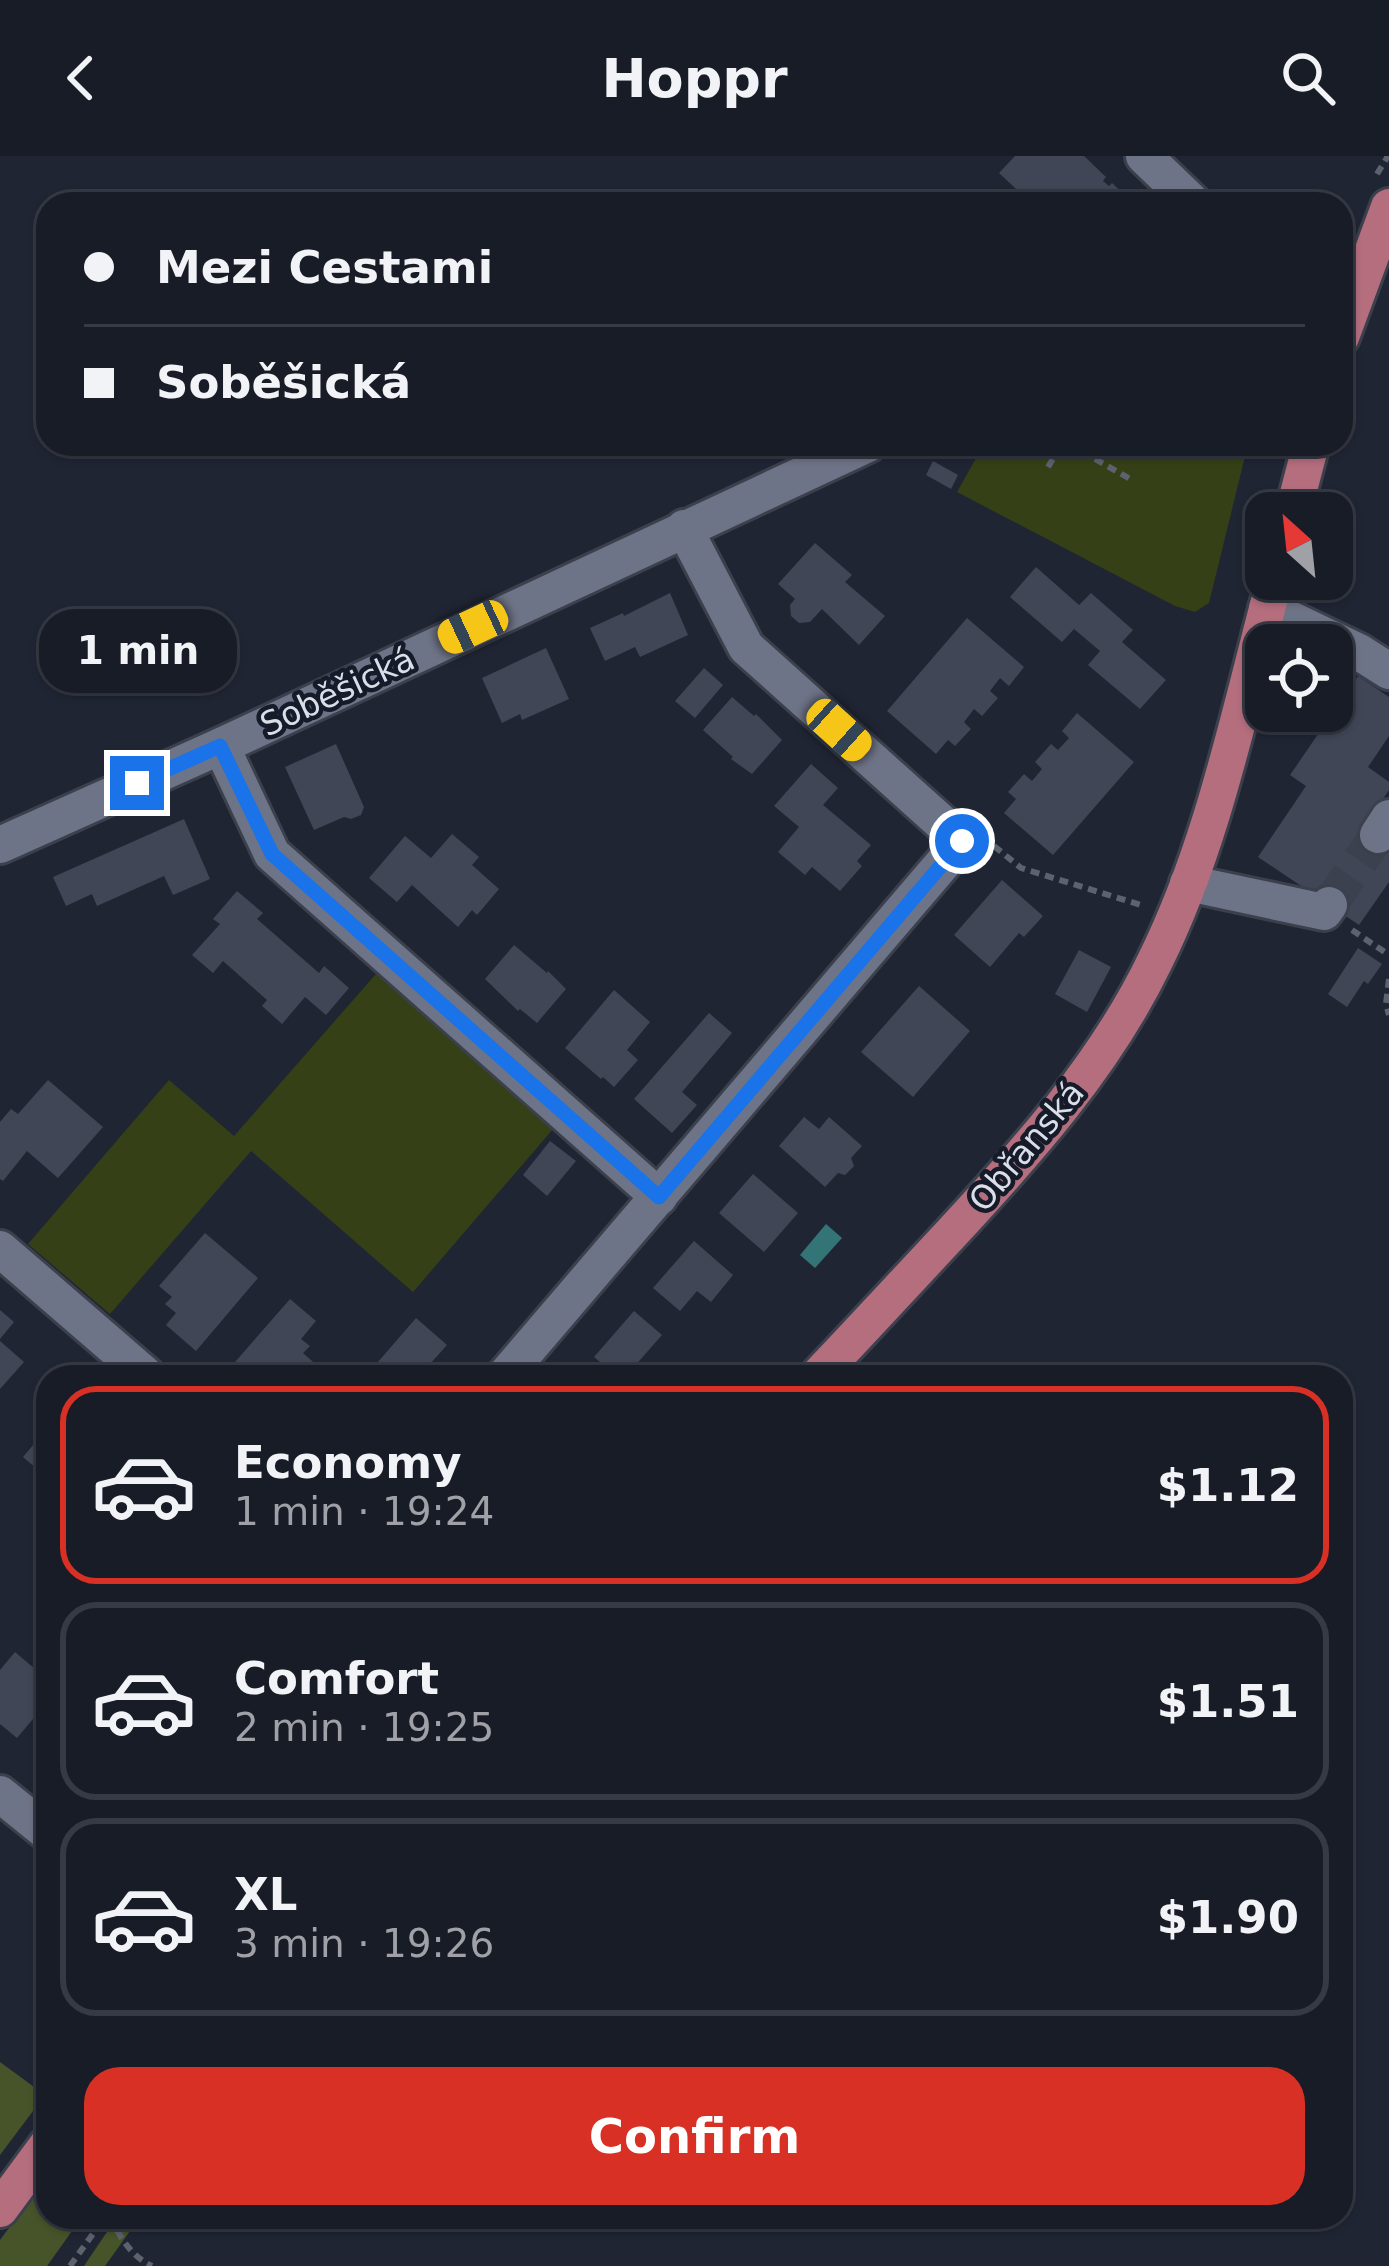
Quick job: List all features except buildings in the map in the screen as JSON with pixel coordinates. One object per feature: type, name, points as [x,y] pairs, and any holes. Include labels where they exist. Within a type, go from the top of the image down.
[{"type":"main road","points":[[1353,304],[1389,207]]},
{"type":"main road","points":[[1298,492],[1308,456]]},
{"type":"main road","name":"Obřanská","points":[[828,1365],[1037,1138],[1136,998],[1188,883],[1269,600]]},
{"type":"main road","points":[[0,2209],[36,2160]]},
{"type":"street","points":[[1144,156],[1182,192]]},
{"type":"street","name":"Soběšická","points":[[0,844],[842,456]]},
{"type":"street","points":[[514,1365],[962,841],[746,647],[684,528]]},
{"type":"street","name":"Obřanská","points":[[1281,600],[1389,671]]},
{"type":"street","points":[[220,746],[272,854],[659,1197]]},
{"type":"street","points":[[1188,883],[1324,912],[1329,905]]},
{"type":"street","points":[[0,1249],[134,1365]]},
{"type":"street","points":[[0,1793],[36,1823]]},
{"type":"path","points":[[1048,467],[1056,456]]},
{"type":"path","points":[[1087,456],[1132,480]]},
{"type":"path","points":[[962,841],[988,842],[1021,868],[1153,908]]},
{"type":"path","points":[[1389,979],[1389,1015]]},
{"type":"path","points":[[70,2266],[99,2229]]},
{"type":"path","points":[[115,2229],[141,2261],[152,2266]]},
{"type":"shaded area","points":[[977,456],[1245,456],[1209,603],[1195,612],[1175,606],[957,492]]},
{"type":"shaded area","points":[[376,974],[553,1129],[413,1292],[251,1151],[110,1314],[28,1244],[169,1080],[234,1136]]},
{"type":"shaded area","points":[[826,1224],[842,1238],[815,1268],[800,1255]]},
{"type":"shaded area","points":[[0,2062],[36,2088],[36,2107],[0,2155]]},
{"type":"shaded area","points":[[36,2192],[36,2229],[73,2229],[47,2266],[0,2266],[0,2240]]},
{"type":"shaded area","points":[[109,2229],[131,2229],[105,2266],[84,2266]]},
{"type":"tunnel","points":[[1329,905],[1378,835]]},
{"type":"route","points":[[137,783],[220,746],[272,854],[659,1197],[962,841]]}]
